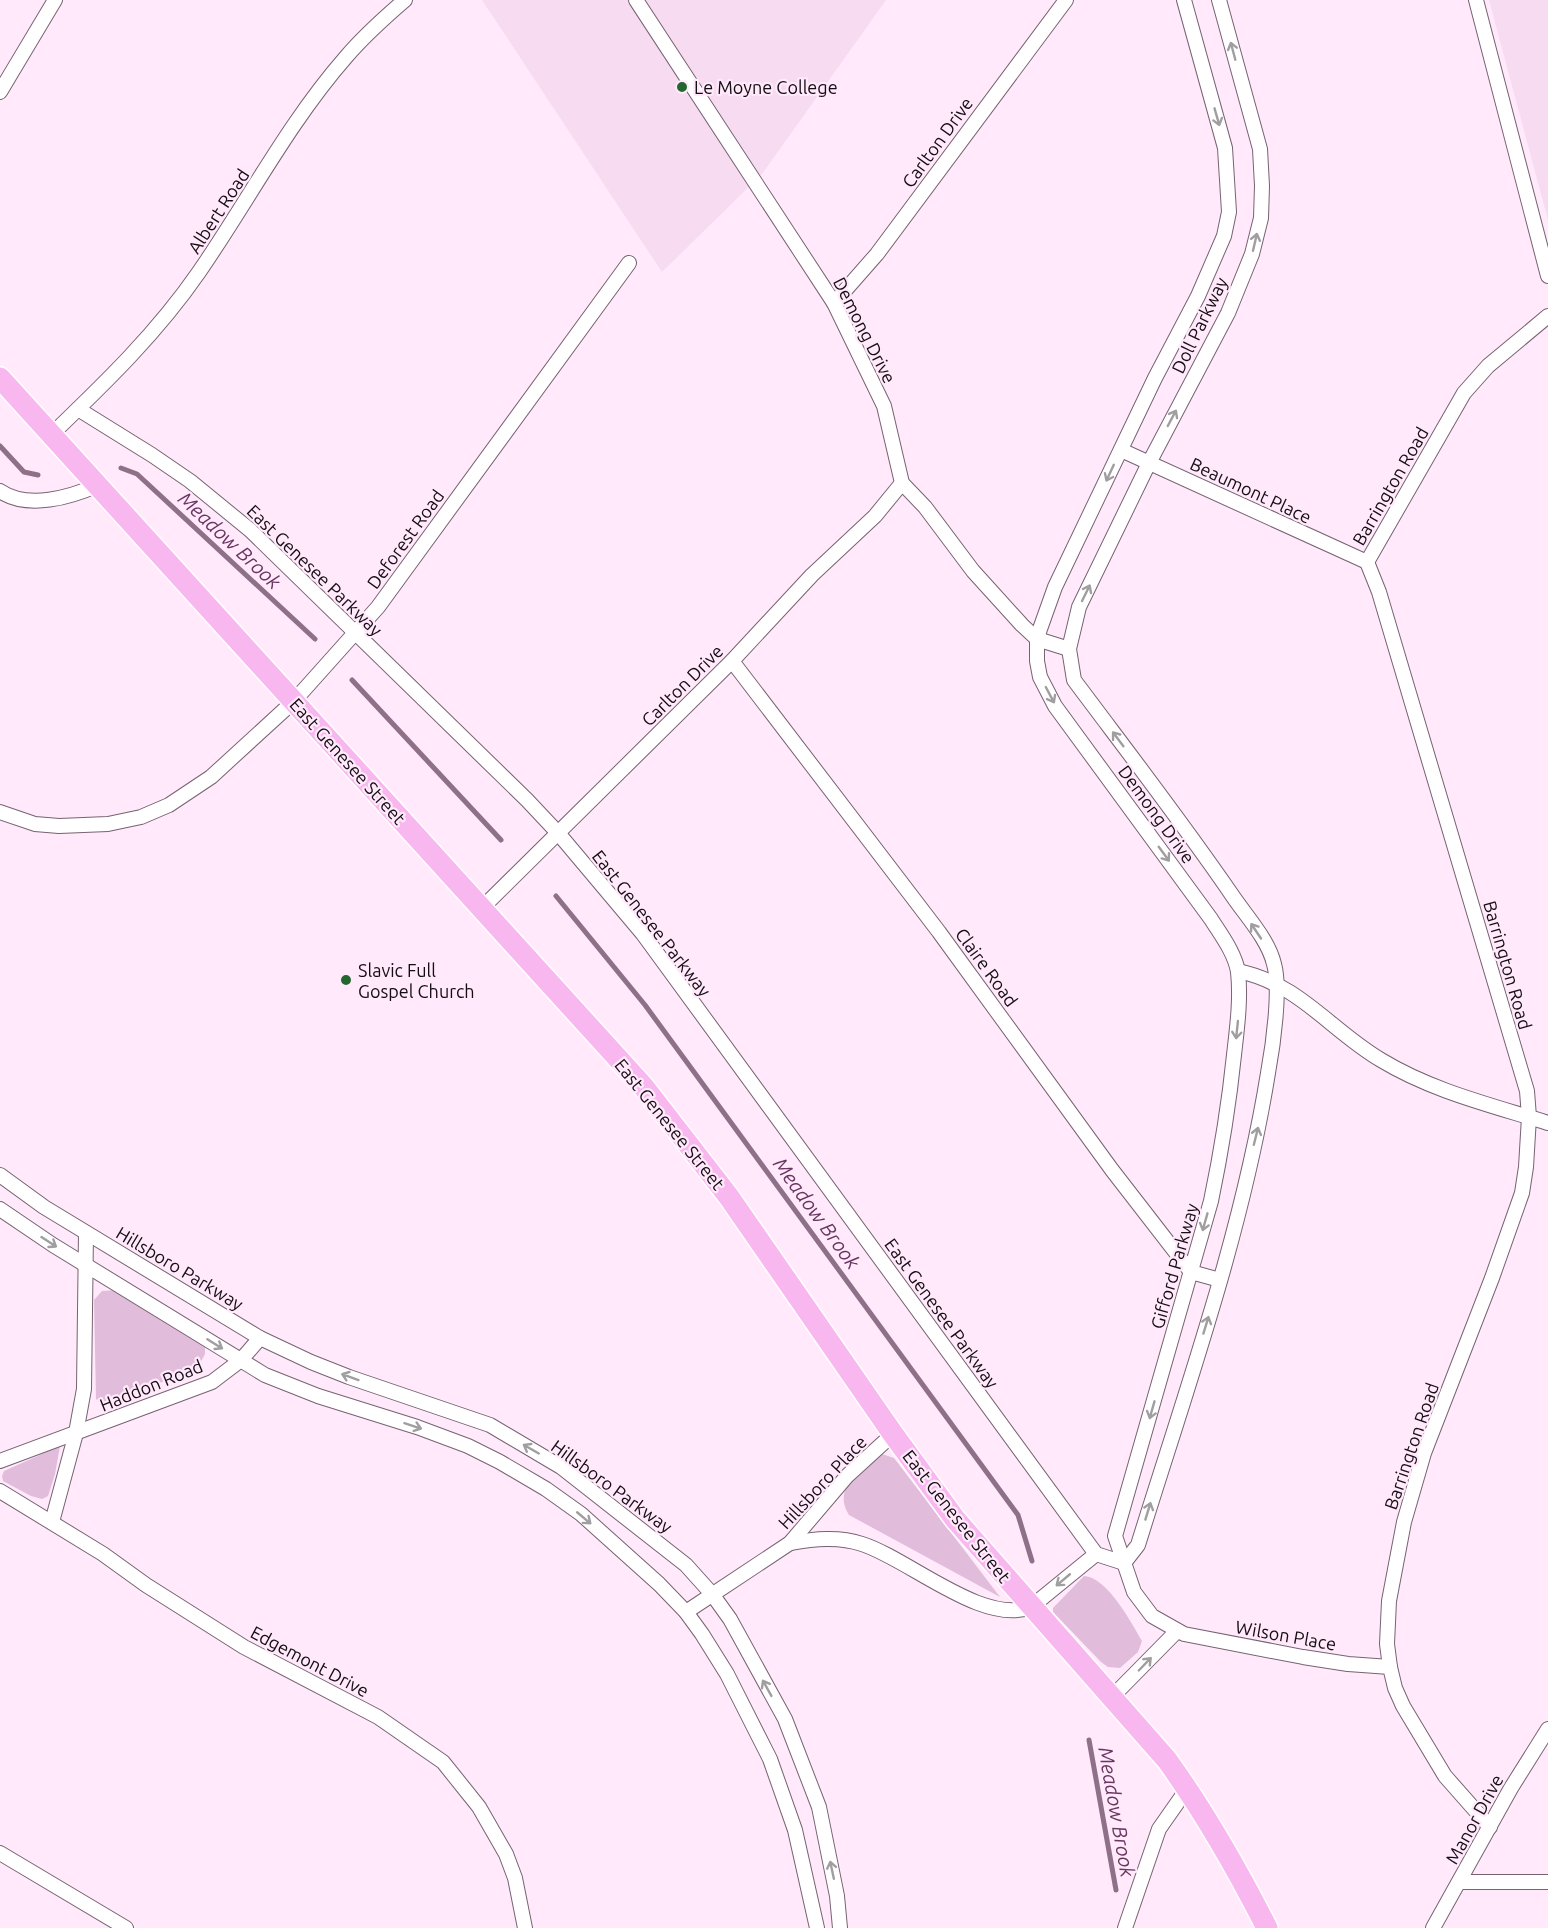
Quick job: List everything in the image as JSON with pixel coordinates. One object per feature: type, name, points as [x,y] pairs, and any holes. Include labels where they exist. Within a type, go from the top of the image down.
[{"type":"main road","name":"East Genesee Street","points":[[0,378],[644,1086],[729,1197],[893,1434],[955,1519],[1167,1760],[1236,1868],[1267,1928]]},
{"type":"street","points":[[0,92],[55,0]]},
{"type":"street","name":"Albert Road","points":[[52,434],[136,352],[166,317],[199,272],[299,119],[345,58],[376,25],[405,0]]},
{"type":"street","name":"Demong Drive","points":[[636,0],[834,303],[884,406],[902,483]]},
{"type":"street","name":"Carlton Drive","points":[[834,303],[877,254],[1066,0]]},
{"type":"street","name":"Doll Parkway","points":[[1037,639],[1055,587],[1155,378],[1198,296],[1224,236],[1229,212],[1226,148],[1184,0]]},
{"type":"street","name":"Doll Parkway","points":[[1069,649],[1079,607],[1149,463],[1228,313],[1252,254],[1261,218],[1260,149],[1219,0]]},
{"type":"street","points":[[1476,0],[1548,276]]},
{"type":"street","name":"Deforest Road","points":[[0,812],[35,824],[59,826],[108,824],[141,817],[169,805],[211,777],[294,700],[385,597],[629,263]]},
{"type":"street","name":"Barrington Road","points":[[1490,1827],[1445,1776],[1403,1706],[1395,1688],[1390,1667],[1387,1644],[1389,1601],[1404,1522],[1424,1453],[1492,1278],[1522,1193],[1529,1117],[1527,1091],[1379,592],[1367,562],[1464,393],[1488,366],[1548,316]]},
{"type":"street","name":"East Genesee Parkway","points":[[78,409],[153,454],[250,530],[558,833],[642,934],[1096,1554]]},
{"type":"street","name":"Beaumont Place","points":[[1121,450],[1367,562]]},
{"type":"street","points":[[902,483],[925,507],[973,571],[1037,639],[1069,649]]},
{"type":"street","name":"Carlton Drive","points":[[482,908],[732,661],[812,575],[875,516],[902,483]]},
{"type":"street","points":[[0,491],[24,500],[59,499],[98,485]]},
{"type":"street","name":"Demong Drive","points":[[1037,639],[1040,677],[1055,705],[1211,919],[1233,955],[1238,971]]},
{"type":"street","name":"Demong Drive","points":[[1069,649],[1074,680],[1212,867],[1269,949],[1275,965],[1277,984]]},
{"type":"street","name":"Claire Road","points":[[732,661],[939,932],[1112,1170],[1191,1272]]},
{"type":"street","points":[[1238,971],[1259,976],[1277,984],[1306,1003],[1379,1059],[1424,1083],[1548,1123]]},
{"type":"street","name":"Gifford Parkway","points":[[1177,1631],[1152,1616],[1134,1592],[1115,1536],[1211,1201],[1221,1155],[1239,1017],[1238,971]]},
{"type":"street","points":[[790,1543],[816,1538],[847,1540],[865,1545],[948,1589],[997,1610],[1020,1612],[1031,1607],[1096,1554],[1124,1563],[1138,1545],[1220,1280],[1261,1117],[1272,1049],[1277,984]]},
{"type":"street","name":"Hillsboro Parkway","points":[[0,1175],[44,1207],[260,1338],[349,1377],[490,1425],[561,1467],[686,1565],[712,1594],[730,1619],[785,1719],[819,1807],[837,1896],[840,1928]]},
{"type":"street","points":[[0,1209],[265,1375],[318,1396],[417,1427],[468,1446],[546,1489],[581,1514],[659,1584],[686,1612],[727,1674],[770,1759],[795,1830],[817,1928]]},
{"type":"street","name":"Haddon Road","points":[[52,1522],[76,1433],[84,1389],[86,1233]]},
{"type":"street","points":[[1191,1272],[1220,1280]]},
{"type":"street","name":"Haddon Road","points":[[0,1461],[212,1382],[241,1360],[260,1338]]},
{"type":"street","name":"Hillsboro Place","points":[[686,1612],[790,1543],[847,1476],[893,1434]]},
{"type":"street","name":"Edgemont Drive","points":[[0,1491],[103,1554],[146,1585],[243,1647],[378,1717],[443,1762],[479,1807],[506,1854],[515,1878],[525,1928]]},
{"type":"street","points":[[1112,1697],[1177,1631]]},
{"type":"street","name":"Wilson Place","points":[[1177,1631],[1184,1635],[1303,1657],[1348,1664],[1390,1667]]},
{"type":"street","name":"Manor Drive","points":[[1433,1928],[1511,1788],[1548,1729]]},
{"type":"street","points":[[1125,1928],[1159,1829],[1187,1788]]},
{"type":"street","points":[[0,1853],[126,1928]]},
{"type":"street","points":[[1460,1882],[1548,1882]]},
{"type":"shaded area","name":"Le Moyne College","points":[[482,0],[886,0],[762,174],[662,272]]},
{"type":"shaded area","points":[[1489,0],[1548,0],[1548,220]]},
{"type":"shaded area","points":[[116,1290],[205,1344],[205,1354],[197,1369],[104,1404],[96,1399],[94,1300],[102,1291]]},
{"type":"shaded area","points":[[60,1446],[48,1496],[42,1499],[31,1496],[3,1481],[4,1471]]},
{"type":"shaded area","points":[[882,1454],[894,1458],[1000,1597],[849,1515],[844,1505],[847,1488],[858,1473]]},
{"type":"shaded area","points":[[1084,1576],[1093,1578],[1110,1592],[1142,1641],[1138,1652],[1120,1668],[1108,1667],[1101,1662],[1053,1612],[1053,1608]]},
{"type":"waterway","name":"Meadow Brook","points":[[0,446],[24,472],[38,475]]},
{"type":"waterway","name":"Meadow Brook","points":[[121,468],[137,474],[315,639]]},
{"type":"waterway","name":"Meadow Brook","points":[[352,680],[501,840]]},
{"type":"waterway","name":"Meadow Brook","points":[[556,896],[645,1005],[1018,1515],[1032,1561]]},
{"type":"waterway","name":"Meadow Brook","points":[[1089,1740],[1116,1890]]},
{"type":"place","name":"Le Moyne College","points":[[682,87]]},
{"type":"place","name":"Slavic Full Gospel Church","points":[[346,980]]}]
